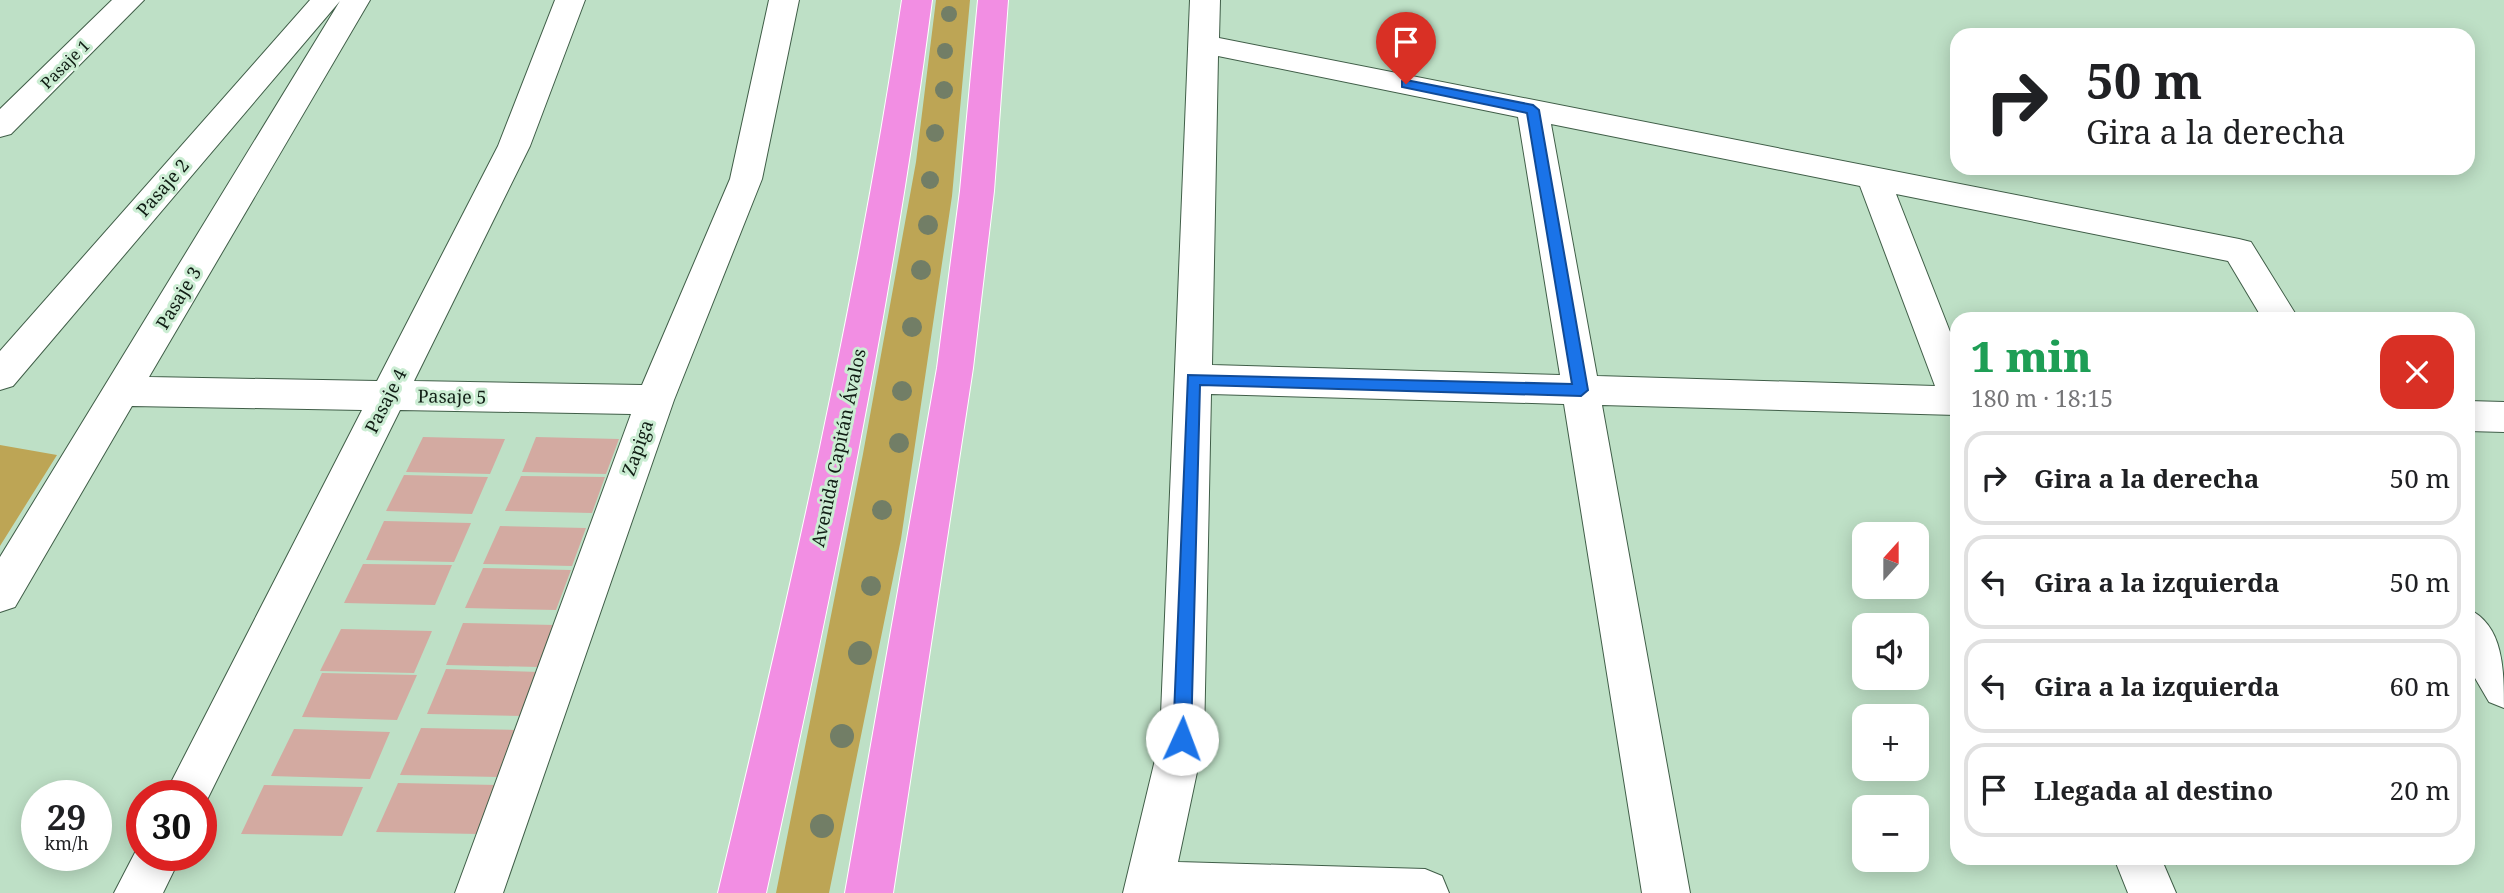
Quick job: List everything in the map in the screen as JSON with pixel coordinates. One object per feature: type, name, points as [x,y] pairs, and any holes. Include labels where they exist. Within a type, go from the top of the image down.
[{"type":"highway","name":"Avenida Capitán Ávalos","points":[[742,893],[837,467],[878,254],[917,0]]},
{"type":"highway","points":[[869,893],[958,344],[976,191],[993,0]]},
{"type":"street","name":"Pasaje 1","points":[[0,127],[129,0]]},
{"type":"street","name":"Pasaje 2","points":[[0,376],[326,0]]},
{"type":"street","name":"Pasaje 3","points":[[0,594],[355,0]]},
{"type":"street","name":"Pasaje 4","points":[[195,780],[514,146],[570,0]]},
{"type":"street","name":"Zapiga","points":[[479,893],[655,400],[746,179],[784,0]]},
{"type":"street","points":[[1205,0],[1182,739],[1147,889],[1425,893]]},
{"type":"street","points":[[1203,44],[2239,251],[2276,312]]},
{"type":"street","points":[[1533,110],[1666,893]]},
{"type":"street","points":[[1872,178],[1950,378]]},
{"type":"street","points":[[1193,379],[1950,401]]},
{"type":"street","name":"Pasaje 5","points":[[123,391],[655,400]]},
{"type":"street","points":[[2475,416],[2504,417]]},
{"type":"street","points":[[2475,640],[2504,688]]},
{"type":"street","points":[[2141,865],[2152,893]]},
{"type":"street","points":[[138,893],[149,871]]},
{"type":"shaded area","points":[[936,0],[970,0],[952,196],[901,539],[829,893],[776,893],[863,454],[916,162]]},
{"type":"shaded area","points":[[0,445],[57,455],[0,546]]},
{"type":"building","points":[[423,437],[505,439],[490,474],[406,472]]},
{"type":"building","points":[[536,437],[619,439],[606,474],[522,472]]},
{"type":"building","points":[[404,475],[488,477],[472,514],[386,511]]},
{"type":"building","points":[[521,476],[605,477],[592,513],[505,511]]},
{"type":"building","points":[[384,521],[471,523],[454,562],[366,560]]},
{"type":"building","points":[[500,526],[586,528],[572,566],[483,564]]},
{"type":"building","points":[[363,564],[452,565],[435,605],[344,603]]},
{"type":"building","points":[[483,568],[571,570],[556,610],[465,608]]},
{"type":"building","points":[[463,623],[555,625],[539,667],[446,665]]},
{"type":"building","points":[[341,629],[432,631],[414,673],[320,671]]},
{"type":"building","points":[[446,669],[539,672],[524,716],[427,714]]},
{"type":"building","points":[[322,673],[417,675],[397,720],[302,717]]},
{"type":"building","points":[[421,728],[517,730],[499,777],[400,775]]},
{"type":"building","points":[[294,729],[390,732],[370,779],[271,776]]},
{"type":"building","points":[[398,783],[497,785],[478,834],[376,832]]},
{"type":"building","points":[[264,785],[363,787],[342,836],[241,834]]},
{"type":"route","points":[[1182,739],[1193,379],[1581,390],[1533,110],[1406,84]]}]
